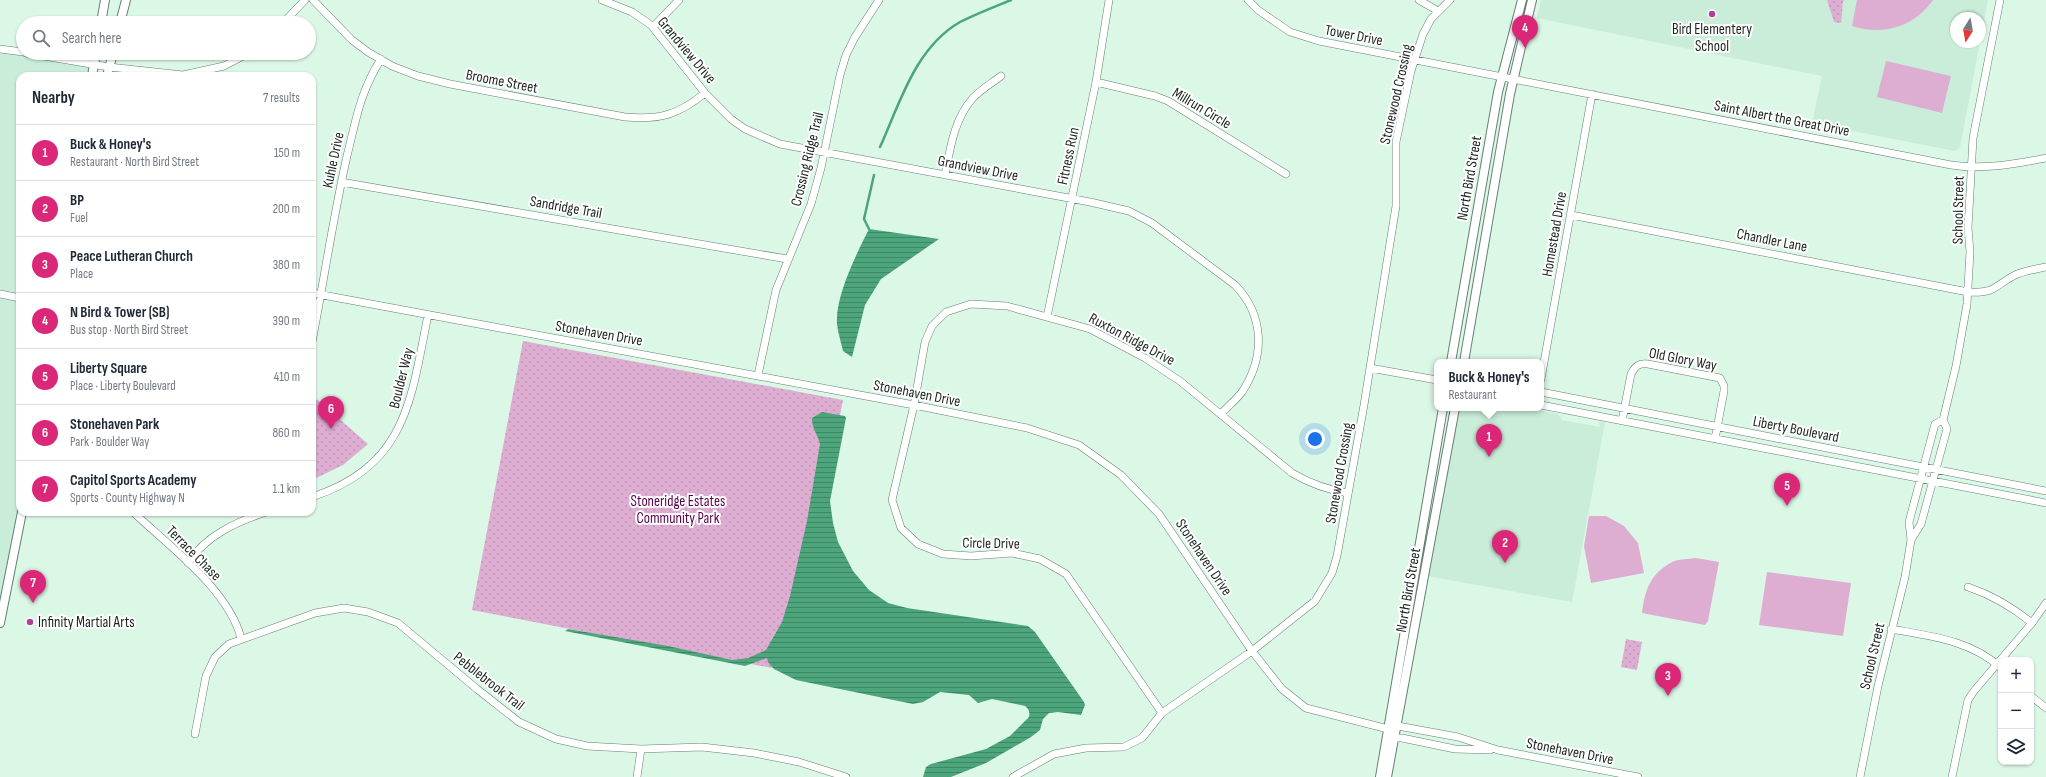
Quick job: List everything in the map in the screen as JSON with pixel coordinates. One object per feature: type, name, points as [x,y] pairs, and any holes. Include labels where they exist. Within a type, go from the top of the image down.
[{"type":"street","points":[[102,16],[105,0]]},
{"type":"street","points":[[122,16],[126,0]]},
{"type":"street","points":[[290,16],[305,0]]},
{"type":"street","name":"Broome Street","points":[[312,0],[352,40],[392,66],[430,80],[625,117],[653,118],[671,114],[686,108],[705,93]]},
{"type":"street","name":"Grandview Drive","points":[[602,0],[632,12],[653,27],[705,93],[731,119],[745,129],[763,138],[780,144],[1072,198],[1129,211],[1152,223],[1235,285],[1246,296],[1257,320],[1259,343],[1254,368],[1241,393],[1221,414]]},
{"type":"street","points":[[653,27],[679,0]]},
{"type":"street","name":"Crossing Ridge Trail","points":[[758,376],[776,290],[787,259],[811,204],[824,152],[840,75],[846,56],[858,31],[879,0]]},
{"type":"street","name":"Fitness Run","points":[[1047,317],[1096,82],[1109,0]]},
{"type":"street","points":[[1419,0],[1438,11]]},
{"type":"street","name":"Stonewood Crossing","points":[[1013,777],[1054,754],[1086,748],[1124,747],[1142,738],[1162,713],[1252,651],[1315,601],[1332,573],[1370,368],[1396,206],[1396,142],[1415,60],[1423,34],[1438,11],[1450,0]]},
{"type":"street","name":"North Bird Street","points":[[1452,359],[1502,76],[1522,0]]},
{"type":"street","name":"North Bird Street","points":[[1465,359],[1514,79],[1532,0]]},
{"type":"street","name":"School Street","points":[[1911,540],[1922,524],[1947,429],[1943,420],[1960,349],[1968,292],[1970,252],[1968,228],[1973,138],[2000,0]]},
{"type":"street","name":"Tower Drive","points":[[1250,1],[1276,24],[1297,34],[1319,41],[1514,79]]},
{"type":"street","points":[[0,49],[16,51]]},
{"type":"street","name":"Kuhle Drive","points":[[316,321],[341,182],[359,102],[381,59]]},
{"type":"street","points":[[69,60],[109,67],[155,72]]},
{"type":"street","points":[[93,72],[95,60]]},
{"type":"street","points":[[108,72],[111,60]]},
{"type":"street","points":[[197,72],[224,66],[236,60]]},
{"type":"street","points":[[945,175],[951,141],[963,111],[972,99],[1001,76]]},
{"type":"street","name":"Saint Albert the Great Drive","points":[[1514,79],[1972,168],[1996,167],[2046,158]]},
{"type":"street","name":"Millrun Circle","points":[[1096,82],[1155,96],[1168,101],[1286,174]]},
{"type":"street","name":"Homestead Drive","points":[[1544,363],[1592,94]]},
{"type":"street","name":"Sandridge Trail","points":[[341,182],[787,259]]},
{"type":"street","name":"Chandler Lane","points":[[1571,215],[1968,292],[1984,293],[1999,286],[2015,275],[2046,267]]},
{"type":"street","points":[[0,294],[16,297]]},
{"type":"street","name":"Stonehaven Drive","points":[[316,294],[914,405],[1027,428],[1064,440],[1079,446],[1121,475],[1159,514],[1252,651],[1282,689],[1306,708],[1397,731],[1458,737],[1498,750],[1638,777]]},
{"type":"street","name":"Ruxton Ridge Drive","points":[[914,405],[925,342],[932,326],[946,312],[971,304],[1007,306],[1090,328],[1145,358],[1180,381],[1292,473],[1309,483],[1325,489],[1348,493]]},
{"type":"street","name":"Boulder Way","points":[[316,496],[335,489],[357,476],[381,453],[399,429],[412,396],[428,315]]},
{"type":"street","name":"Old Glory Way","points":[[1622,421],[1631,374],[1634,368],[1638,365],[1648,364],[1720,378],[1724,386],[1724,391],[1715,439]]},
{"type":"street","points":[[1370,368],[1434,379]]},
{"type":"street","name":"Liberty Boulevard","points":[[1544,393],[2046,491]]},
{"type":"street","name":"Liberty Boulevard","points":[[1544,403],[1622,421],[2046,503]]},
{"type":"street","name":"Circle Drive","points":[[914,405],[892,500],[901,528],[918,544],[943,554],[971,556],[1012,554],[1040,559],[1066,574],[1162,713]]},
{"type":"street","name":"North Bird Street","points":[[1380,777],[1443,411]]},
{"type":"street","name":"North Bird Street","points":[[1387,777],[1397,731],[1454,411]]},
{"type":"street","name":"School Street","points":[[1860,777],[1891,629],[1904,577],[1911,540],[1909,522],[1936,424],[1943,420]]},
{"type":"street","points":[[0,623],[21,516]]},
{"type":"street","name":"Terrace Chase","points":[[137,516],[203,576],[232,615],[241,638]]},
{"type":"street","points":[[188,563],[221,531],[237,522],[254,516]]},
{"type":"street","points":[[1968,587],[1990,594],[2010,606],[2032,623]]},
{"type":"street","points":[[2006,657],[2046,603]]},
{"type":"street","name":"Pebblebrook Trail","points":[[195,734],[206,676],[215,657],[229,644],[241,638],[315,613],[344,608],[368,612],[398,623],[519,722],[556,739],[587,746],[641,749],[702,747],[754,753],[799,762],[846,777]]},
{"type":"street","points":[[1891,629],[1950,639],[1984,654],[1998,665]]},
{"type":"street","points":[[1952,777],[1968,700],[1998,667]]},
{"type":"street","points":[[2034,698],[2046,708]]},
{"type":"street","name":"Stonehaven Drive","points":[[1397,731],[1402,738],[1455,749],[1498,750]]},
{"type":"street","points":[[636,777],[641,749]]},
{"type":"shaded area","points":[[1541,0],[1988,0],[1986,12],[1950,12],[1950,48],[1979,48],[1960,147],[1955,151],[1812,123],[1822,76],[1537,18]]},
{"type":"shaded area","points":[[0,47],[16,50],[16,60],[68,60],[94,65],[93,72],[16,72],[16,516],[19,516],[0,623]]},
{"type":"shaded area","points":[[869,229],[939,239],[881,279],[865,305],[852,357],[843,351],[837,327],[837,313],[843,288]]},
{"type":"shaded area","points":[[1456,411],[1543,411],[1558,414],[1562,420],[1600,427],[1599,422],[1605,422],[1572,602],[1427,576]]},
{"type":"shaded area","points":[[822,412],[845,416],[846,418],[830,501],[833,523],[838,542],[853,571],[869,590],[888,603],[907,608],[1028,626],[1035,632],[1084,702],[1085,705],[1081,715],[1058,712],[1049,713],[1043,719],[1040,730],[1031,737],[986,763],[951,777],[923,777],[926,767],[931,764],[986,749],[1010,736],[1029,717],[1028,709],[1025,706],[992,699],[978,703],[969,695],[940,692],[923,702],[913,704],[796,680],[774,669],[768,662],[767,658],[745,666],[565,631],[568,629],[668,646],[732,660],[748,658],[766,650],[782,622],[790,596],[807,521],[820,444],[812,418]]},
{"type":"green space","points":[[1827,0],[1845,0],[1843,1],[1841,23],[1834,22]]},
{"type":"green space","points":[[1857,0],[1933,0],[1917,17],[1907,23],[1897,27],[1875,30],[1852,26]]},
{"type":"green space","points":[[1886,61],[1951,76],[1942,113],[1877,97]]},
{"type":"green space","name":"Stoneridge Estates Community Park","points":[[523,341],[843,400],[805,595],[927,698],[472,610]]},
{"type":"green space","points":[[316,398],[368,444],[343,465],[316,478]]},
{"type":"green space","points":[[1589,516],[1606,516],[1624,526],[1638,543],[1644,573],[1591,583],[1584,546]]},
{"type":"green space","points":[[1696,558],[1719,562],[1708,621],[1705,625],[1642,613],[1647,590],[1658,572],[1674,561]]},
{"type":"green space","points":[[1767,572],[1851,583],[1843,636],[1759,625]]},
{"type":"green space","points":[[1626,639],[1642,642],[1637,670],[1621,667]]},
{"type":"waterway","points":[[880,147],[902,95],[920,61],[931,46],[944,33],[960,22],[1011,0]]},
{"type":"waterway","points":[[869,229],[864,219],[874,175]]},
{"type":"place","name":"Bird Elementery School","points":[[1712,14]]},
{"type":"place","name":"N Bird & Tower (SB)","points":[[1525,48]]},
{"type":"place","name":"Stonehaven Park","points":[[331,429]]},
{"type":"place","name":"Buck & Honey's","points":[[1489,457]]},
{"type":"place","name":"Liberty Square","points":[[1787,506]]},
{"type":"place","name":"BP","points":[[1505,563]]},
{"type":"place","name":"Capitol Sports Academy","points":[[33,603]]},
{"type":"place","name":"Infinity Martial Arts","points":[[30,622]]},
{"type":"place","name":"Peace Lutheran Church","points":[[1668,696]]}]
